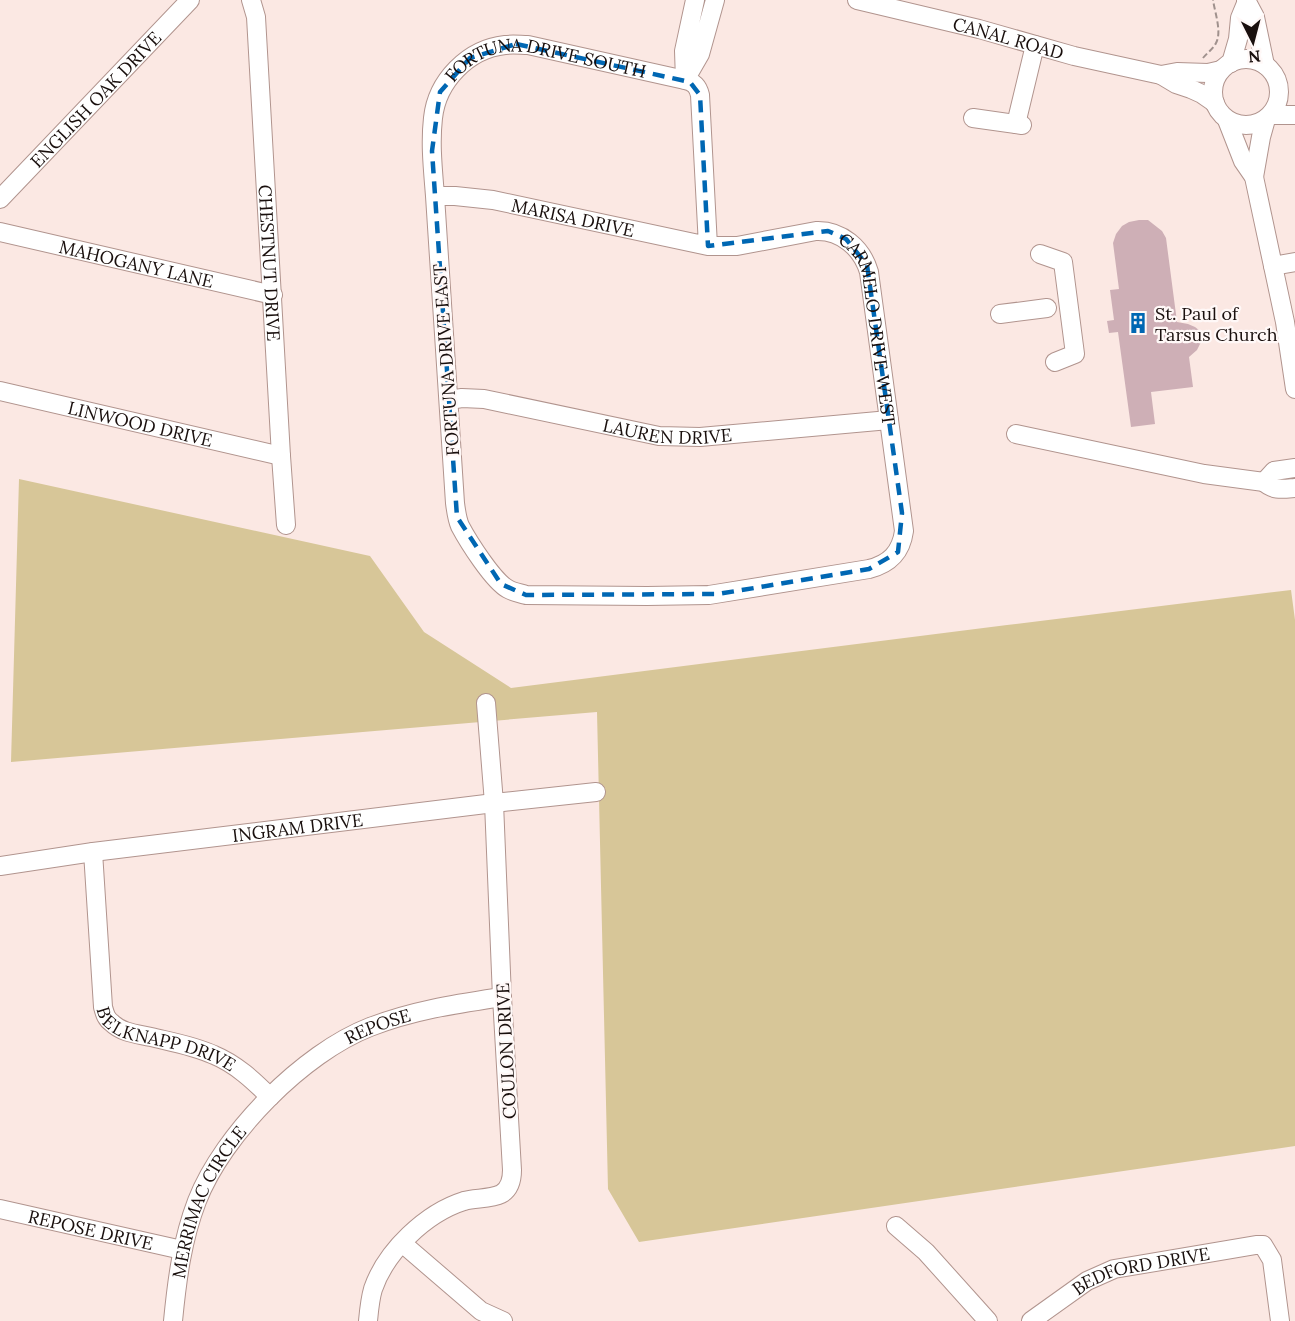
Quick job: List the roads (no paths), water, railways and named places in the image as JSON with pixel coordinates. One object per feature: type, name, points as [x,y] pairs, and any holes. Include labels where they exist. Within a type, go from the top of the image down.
[{"type":"street","name":"ENGLISH OAK DRIVE","points":[[0,199],[189,0]]},
{"type":"street","name":"CHESTNUT DRIVE","points":[[251,0],[256,17],[286,525]]},
{"type":"street","points":[[685,80],[684,51],[695,0]]},
{"type":"street","points":[[685,80],[700,54],[715,0]]},
{"type":"street","name":"CANAL ROAD","points":[[856,0],[942,20],[1084,58],[1161,75],[1176,84],[1202,94],[1215,104]]},
{"type":"street","points":[[1246,0],[1255,17],[1265,65]]},
{"type":"street","points":[[1246,0],[1240,18],[1239,39],[1226,67],[1215,80],[1213,92],[1215,104],[1227,120],[1247,126],[1257,124],[1268,117],[1295,116]]},
{"type":"street","name":"FORTUNA DRIVE SOUTH","points":[[432,151],[433,117],[436,103],[446,82],[453,72],[470,58],[495,47],[528,45],[685,80]]},
{"type":"street","points":[[973,118],[1019,125],[1035,45]]},
{"type":"street","points":[[1226,67],[1242,59],[1254,60],[1271,70],[1279,86],[1276,106],[1268,117],[1261,137],[1254,177],[1273,266],[1289,308],[1295,389]]},
{"type":"street","name":"CANAL ROAD","points":[[1161,75],[1177,72],[1208,73],[1226,67]]},
{"type":"street","points":[[685,80],[694,84],[700,95],[708,246]]},
{"type":"street","points":[[1279,86],[1295,97]]},
{"type":"street","points":[[1227,120],[1243,161],[1254,177]]},
{"type":"street","name":"FORTUNA DRIVE EAST","points":[[432,151],[457,517],[483,562],[501,584],[508,590],[525,595],[718,594],[869,570],[892,559]]},
{"type":"street","name":"MARISA DRIVE","points":[[435,196],[494,200],[708,246]]},
{"type":"street","name":"CARMELO DRIVE WEST","points":[[708,246],[736,246],[823,230],[840,235],[854,246],[864,259],[869,272],[904,531],[901,546],[892,559]]},
{"type":"street","name":"MAHOGANY LANE","points":[[0,232],[273,295]]},
{"type":"street","points":[[1040,254],[1063,262],[1075,354],[1055,363]]},
{"type":"street","points":[[1273,266],[1295,262]]},
{"type":"street","points":[[1000,314],[1047,308]]},
{"type":"street","name":"LINWOOD DRIVE","points":[[0,391],[281,456]]},
{"type":"street","name":"LAUREN DRIVE","points":[[449,400],[484,399],[673,437],[700,437],[889,420]]},
{"type":"street","points":[[1016,434],[1204,474],[1264,482],[1277,489],[1295,488]]},
{"type":"street","points":[[1264,482],[1274,471],[1295,468]]},
{"type":"street","name":"COULON DRIVE","points":[[368,1321],[369,1303],[374,1287],[384,1268],[414,1231],[440,1211],[463,1201],[500,1195],[511,1182],[494,803],[486,703]]},
{"type":"street","name":"INGRAM DRIVE","points":[[0,866],[93,852],[596,792]]},
{"type":"street","name":"BELKNAPP DRIVE","points":[[93,852],[103,1007],[109,1022],[132,1033],[213,1054],[237,1069],[270,1097]]},
{"type":"street","name":"REPOSE","points":[[270,1097],[294,1074],[328,1048],[369,1027],[414,1012],[502,997]]},
{"type":"street","name":"MERRIMAC CIRCLE","points":[[173,1321],[182,1250],[198,1199],[210,1174],[235,1138],[270,1097]]},
{"type":"street","name":"REPOSE DRIVE","points":[[0,1209],[182,1250]]},
{"type":"street","points":[[896,1226],[926,1252],[988,1321]]},
{"type":"street","points":[[402,1243],[481,1311],[503,1321]]},
{"type":"street","name":"BEDFORD DRIVE","points":[[1031,1321],[1087,1281],[1114,1269],[1256,1245],[1263,1245],[1272,1260],[1280,1321]]},
{"type":"place","name":"St. Paul of Tarsus Church","points":[[1138,323]]}]
